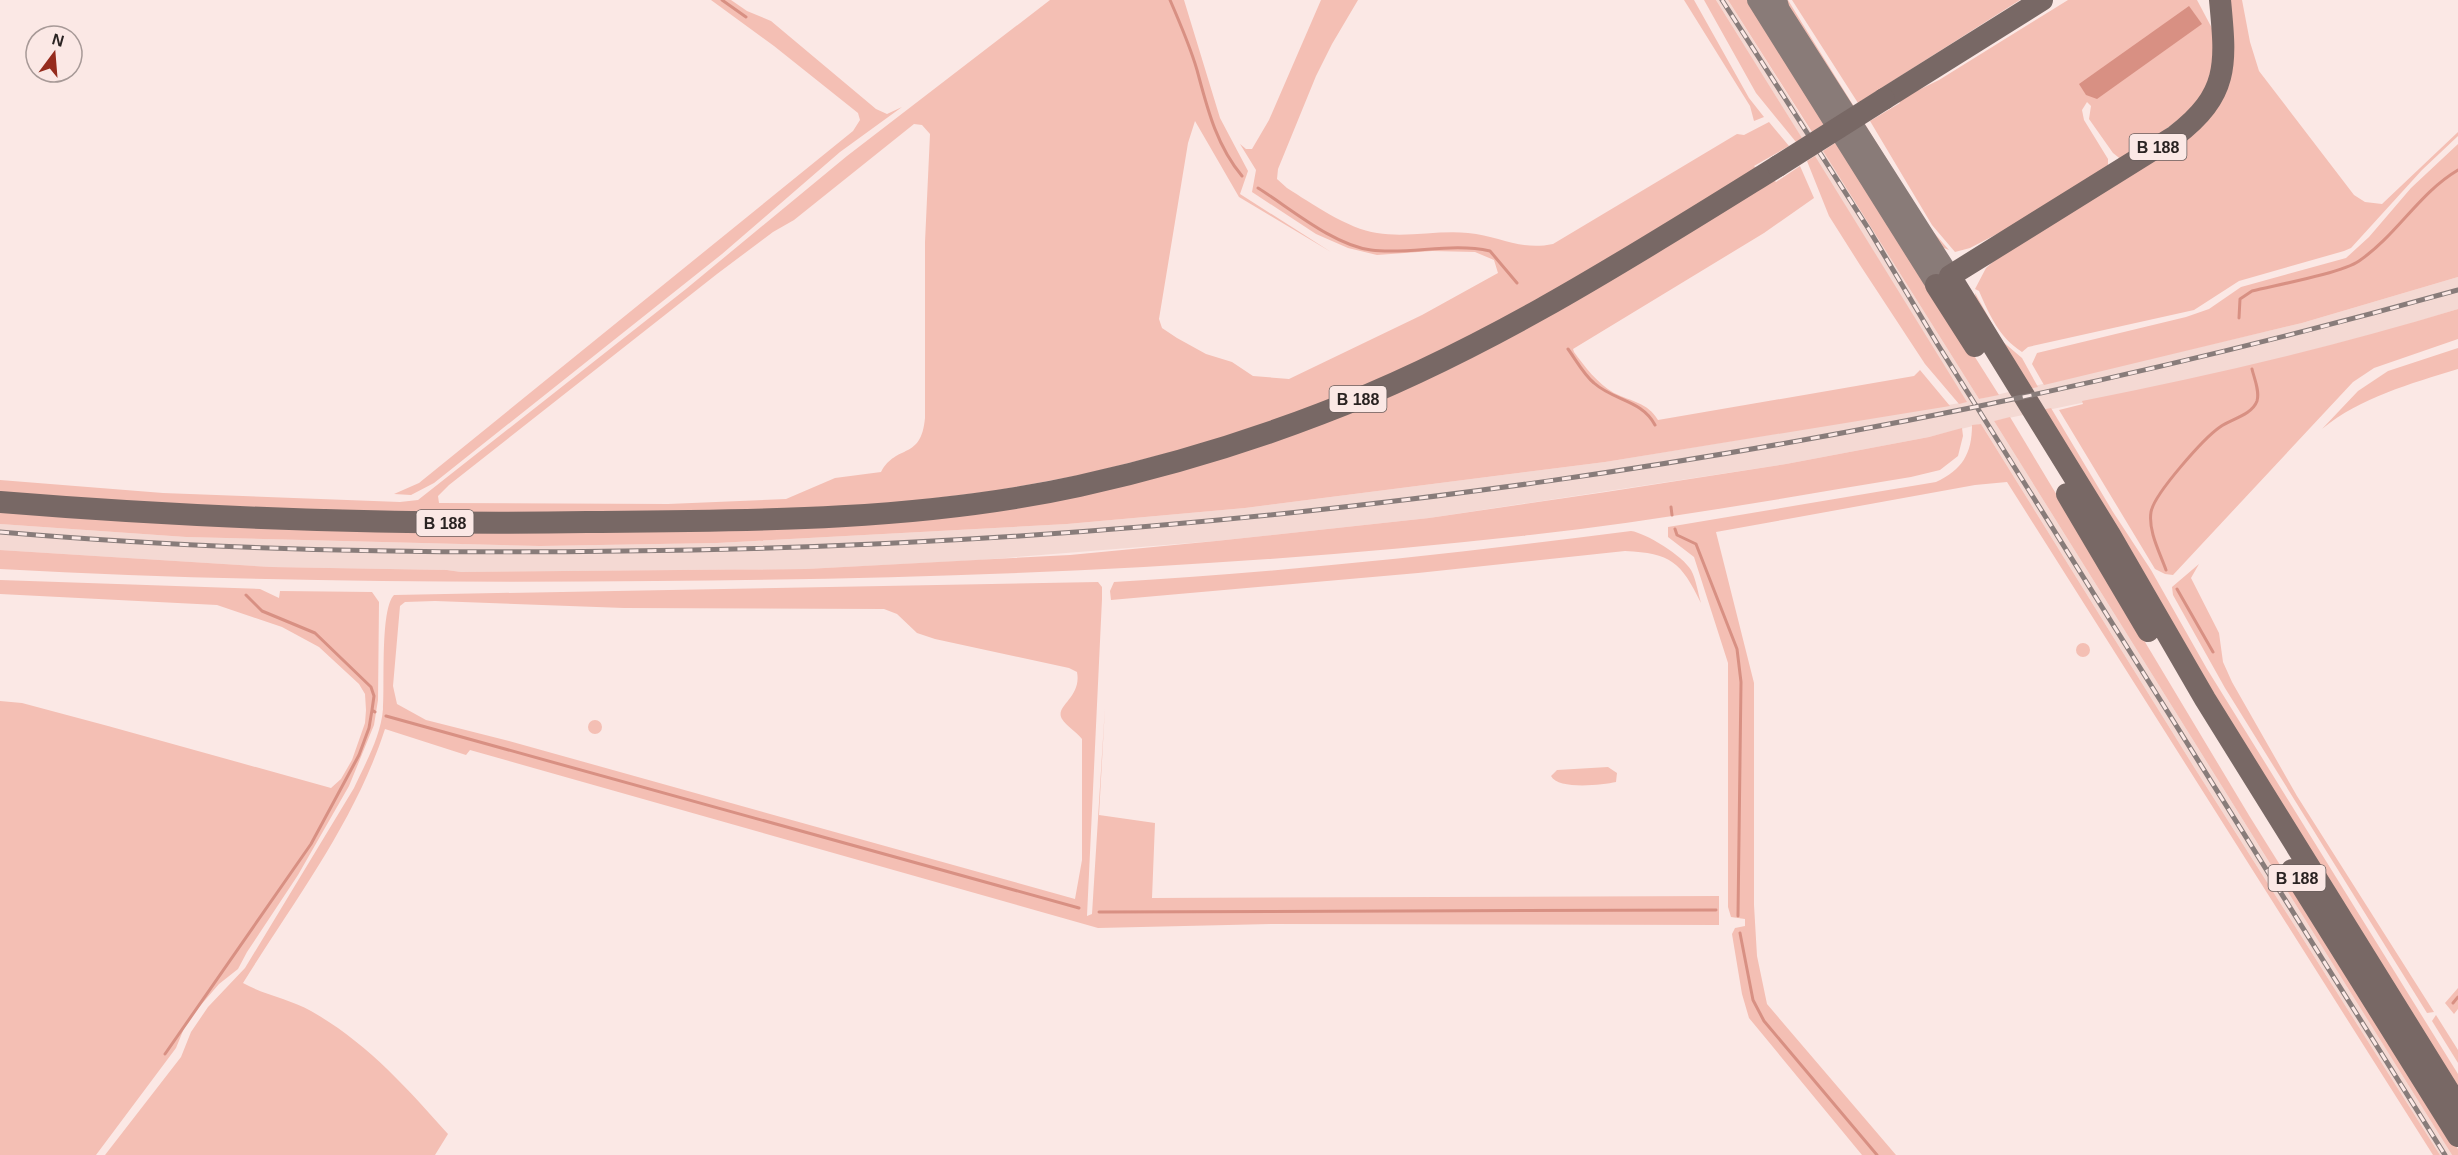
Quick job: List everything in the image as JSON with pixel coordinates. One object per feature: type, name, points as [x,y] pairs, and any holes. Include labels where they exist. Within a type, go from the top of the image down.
[{"type":"highway","name":"B 188","points":[[0,502],[219,518],[492,524],[637,522],[856,514],[993,501],[1077,487],[1257,436],[1374,393],[1452,357],[1563,297],[1778,166],[2042,0]]},
{"type":"highway","name":"B 188","points":[[1943,281],[2175,136],[2202,114],[2218,88],[2225,60],[2223,34],[2203,0]]},
{"type":"highway","points":[[2220,0],[2223,34]]},
{"type":"highway","points":[[1976,318],[1971,291],[1976,273],[1990,251]]},
{"type":"highway","name":"B 188","points":[[1943,281],[1976,318],[2110,535],[2205,699],[2458,1106]]},
{"type":"highway","name":"B 188","points":[[1943,281],[2191,706],[2458,1136]]},
{"type":"main road","name":"B 188","points":[[1757,0],[1943,281]]},
{"type":"main road","name":"B 188","points":[[1777,0],[1780,10],[1943,281]]},
{"type":"shaded area","points":[[711,0],[731,0],[747,11],[771,21],[876,109],[887,114],[902,107],[840,152],[722,254],[434,483],[411,495],[394,494],[419,483],[853,131],[860,120],[858,113],[774,46]]},
{"type":"shaded area","points":[[1050,0],[1184,0],[1220,118],[1248,171],[1240,194],[1331,252],[1239,197],[1195,121],[1188,143],[1159,319],[1162,328],[1177,338],[1206,354],[1232,362],[1253,376],[1289,379],[1422,315],[1498,273],[1494,260],[1475,252],[1432,251],[1377,255],[1348,248],[1316,234],[1252,192],[1256,170],[1240,144],[1246,149],[1252,149],[1269,120],[1321,0],[1358,0],[1316,76],[1278,169],[1277,179],[1287,188],[1330,215],[1366,231],[1400,235],[1468,233],[1530,246],[1553,244],[1737,134],[1744,135],[1769,122],[1789,146],[1754,166],[1757,169],[1472,340],[1255,431],[1042,485],[846,509],[451,516],[0,496],[0,480],[163,493],[400,502],[418,500],[686,289],[847,156]],"holes":[[[914,124],[922,125],[930,134],[925,242],[925,418],[919,440],[914,446],[894,457],[881,472],[835,478],[786,499],[668,504],[439,503],[438,496],[449,485],[717,274],[773,232],[794,220]]]},
{"type":"shaded area","points":[[1684,0],[1694,0],[1749,98],[1764,117],[1754,121],[1750,106]]},
{"type":"shaded area","points":[[1704,0],[1716,0],[1802,138],[1796,142],[1756,93]]},
{"type":"shaded area","points":[[1716,0],[1728,0],[1979,399],[2302,323],[2458,277],[2458,309],[2396,328],[2221,374],[1994,421],[2452,1155],[2440,1155],[2194,767],[1981,424],[1929,437],[1786,464],[1429,518],[1216,541],[980,560],[806,569],[461,572],[272,567],[0,550],[0,524],[186,537],[540,546],[717,543],[1067,524],[1245,508],[1605,462],[1966,402]]},
{"type":"shaded area","points":[[1728,0],[1750,0],[1827,122],[1812,132]]},
{"type":"shaded area","points":[[1784,0],[1788,0],[1929,227],[1949,250],[1939,246],[1926,228]]},
{"type":"shaded area","points":[[1792,0],[2020,0],[1858,103]]},
{"type":"shaded area","points":[[2068,0],[2197,0],[2214,32],[2218,55],[2202,102],[2123,161],[2113,153],[2089,119],[2091,106],[2087,102],[2082,110],[2084,120],[2108,159],[2108,166],[2041,211],[1970,248],[1955,252],[1932,225],[1870,121],[1900,103],[1898,100],[1939,80]]},
{"type":"shaded area","points":[[2225,0],[2242,0],[2250,42],[2259,71],[2354,195],[2365,202],[2382,204],[2458,132],[2458,136],[2422,170],[2351,248],[2239,281],[2194,310],[2028,347],[2022,352],[2001,333],[1979,291],[1975,289],[1986,268],[2002,254],[2207,118]]},
{"type":"shaded area","points":[[2189,6],[2202,24],[2097,99],[2086,95],[2079,84]]},
{"type":"shaded area","points":[[1838,141],[1999,395],[1979,399],[1823,151]]},
{"type":"shaded area","points":[[2458,144],[2458,277],[2302,323],[2044,385],[2032,364],[2037,353],[2186,317],[2209,309],[2241,287],[2346,258],[2369,237],[2411,188]]},
{"type":"shaded area","points":[[1815,156],[1967,402],[1959,404],[1925,364],[1829,216],[1807,161]]},
{"type":"shaded area","points":[[1800,166],[1814,198],[1764,233],[1573,349],[1574,352],[1602,384],[1614,393],[1649,409],[1658,420],[1914,376],[1920,370],[1950,406],[1605,462],[1245,508],[1067,524],[717,543],[540,546],[186,537],[0,524],[0,510],[801,527],[1279,438],[1773,179],[1776,182]]},
{"type":"shaded area","points":[[1975,293],[2002,341],[2022,358],[2038,387],[2028,389],[1976,302]]},
{"type":"shaded area","points":[[2458,309],[2458,339],[2374,368],[2353,382],[2173,575],[2155,569],[2059,410],[2083,404],[2082,401],[2224,371],[2318,348]]},
{"type":"shaded area","points":[[2458,348],[2458,369],[2404,386],[2370,400],[2353,408],[2322,429],[2358,391],[2388,371]]},
{"type":"shaded area","points":[[2051,408],[2113,512],[2151,570],[2207,669],[2458,1074],[2458,1094],[2041,410]]},
{"type":"shaded area","points":[[2010,417],[2250,817],[2458,1149],[2458,1155],[2452,1155],[1994,421]]},
{"type":"shaded area","points":[[1981,424],[2194,767],[2440,1155],[2433,1155],[2007,482],[1975,485],[1716,532],[1754,683],[1754,905],[1757,956],[1767,1004],[1896,1155],[1862,1155],[1749,1018],[1742,994],[1732,934],[1735,928],[1745,926],[1745,919],[1731,917],[1728,907],[1728,663],[1694,557],[1668,537],[1668,527],[1936,482],[1953,472],[1964,460],[1970,444],[1972,425]]},
{"type":"shaded area","points":[[1962,428],[1963,436],[1958,456],[1940,470],[1911,477],[1720,509],[1530,535],[1202,564],[874,578],[491,582],[164,576],[0,569],[0,550],[272,567],[461,572],[806,569],[1070,555],[1429,518],[1786,464],[1929,437]]},
{"type":"shaded area","points":[[1631,531],[1664,546],[1687,564],[1694,578],[1701,603],[1687,578],[1673,562],[1653,554],[1625,551],[1418,573],[1111,600],[1110,591],[1114,582],[1373,561]]},
{"type":"shaded area","points":[[2199,564],[2191,578],[2219,633],[2223,662],[2232,682],[2297,796],[2434,1012],[2427,1013],[2225,688],[2173,595],[2172,587]]},
{"type":"shaded area","points":[[0,580],[260,589],[279,598],[280,591],[372,592],[379,602],[378,700],[374,725],[349,786],[298,875],[238,969],[219,984],[187,1021],[176,1048],[96,1155],[0,1155],[0,701],[22,703],[331,788],[341,779],[352,760],[365,723],[365,694],[359,684],[319,647],[282,627],[217,605],[0,594]]},
{"type":"shaded area","points":[[1098,582],[1102,587],[1102,599],[1087,916],[1092,914],[1105,707],[1099,815],[1155,823],[1152,898],[1719,896],[1719,925],[1271,924],[1098,928],[470,750],[466,755],[385,729],[372,763],[340,829],[243,983],[311,1011],[350,1037],[384,1066],[448,1134],[435,1155],[105,1155],[181,1057],[191,1032],[208,1007],[245,968],[354,788],[372,750],[382,719],[385,631],[390,603],[394,595]],"holes":[[[435,601],[624,608],[884,609],[897,614],[917,633],[935,639],[1069,668],[1077,672],[1076,688],[1061,714],[1064,722],[1082,739],[1082,860],[1075,899],[509,741],[426,720],[397,704],[393,686],[400,606],[405,602]]]},
{"type":"shaded area","points":[[2080,643],[2086,643],[2090,650],[2086,657],[2080,657],[2076,653],[2076,647]]},
{"type":"shaded area","points":[[595,720],[600,722],[602,727],[600,732],[595,734],[590,732],[588,727],[590,722]]},
{"type":"shaded area","points":[[1608,767],[1617,773],[1616,782],[1571,785],[1555,780],[1551,776],[1557,770]]},
{"type":"shaded area","points":[[2458,988],[2458,1009],[2454,1014],[2445,1003]]},
{"type":"shaded area","points":[[2436,1015],[2458,1050],[2458,1063],[2432,1021]]},
{"type":"waterway","points":[[722,0],[746,17]]},
{"type":"waterway","points":[[1170,0],[1191,52],[1219,139],[1242,176]]},
{"type":"waterway","points":[[2239,318],[2240,299],[2252,291],[2324,274],[2359,261],[2373,251],[2431,190],[2458,170]]},
{"type":"waterway","points":[[1258,188],[1312,225],[1357,247],[1386,251],[1445,248],[1490,251],[1517,283]]},
{"type":"waterway","points":[[1568,349],[1583,372],[1594,383],[1610,394],[1643,410],[1655,425]]},
{"type":"waterway","points":[[2166,570],[2151,527],[2151,512],[2154,504],[2170,480],[2203,442],[2220,427],[2251,410],[2254,406],[2258,393],[2252,369]]},
{"type":"waterway","points":[[1671,507],[1672,515]]},
{"type":"waterway","points":[[1675,529],[1677,535],[1696,544],[1737,649],[1741,682],[1738,916]]},
{"type":"waterway","points":[[2177,589],[2213,652]]},
{"type":"waterway","points":[[246,595],[262,611],[315,633],[371,687],[374,696],[372,710],[375,712]]},
{"type":"waterway","points":[[165,1054],[311,844],[359,755],[369,728],[372,710]]},
{"type":"waterway","points":[[386,716],[1079,908]]},
{"type":"waterway","points":[[1099,912],[1716,910]]},
{"type":"waterway","points":[[1740,933],[1753,1000],[1764,1021],[1877,1155]]},
{"type":"waterway","points":[[2453,1003],[2458,997]]},
{"type":"railway","points":[[1722,0],[1868,228],[1938,345],[2445,1155]]},
{"type":"railway","points":[[0,532],[234,547],[467,552],[623,551],[855,545],[1087,531],[1319,510],[1549,481],[1779,444],[2007,400],[2233,349],[2458,290]]}]
